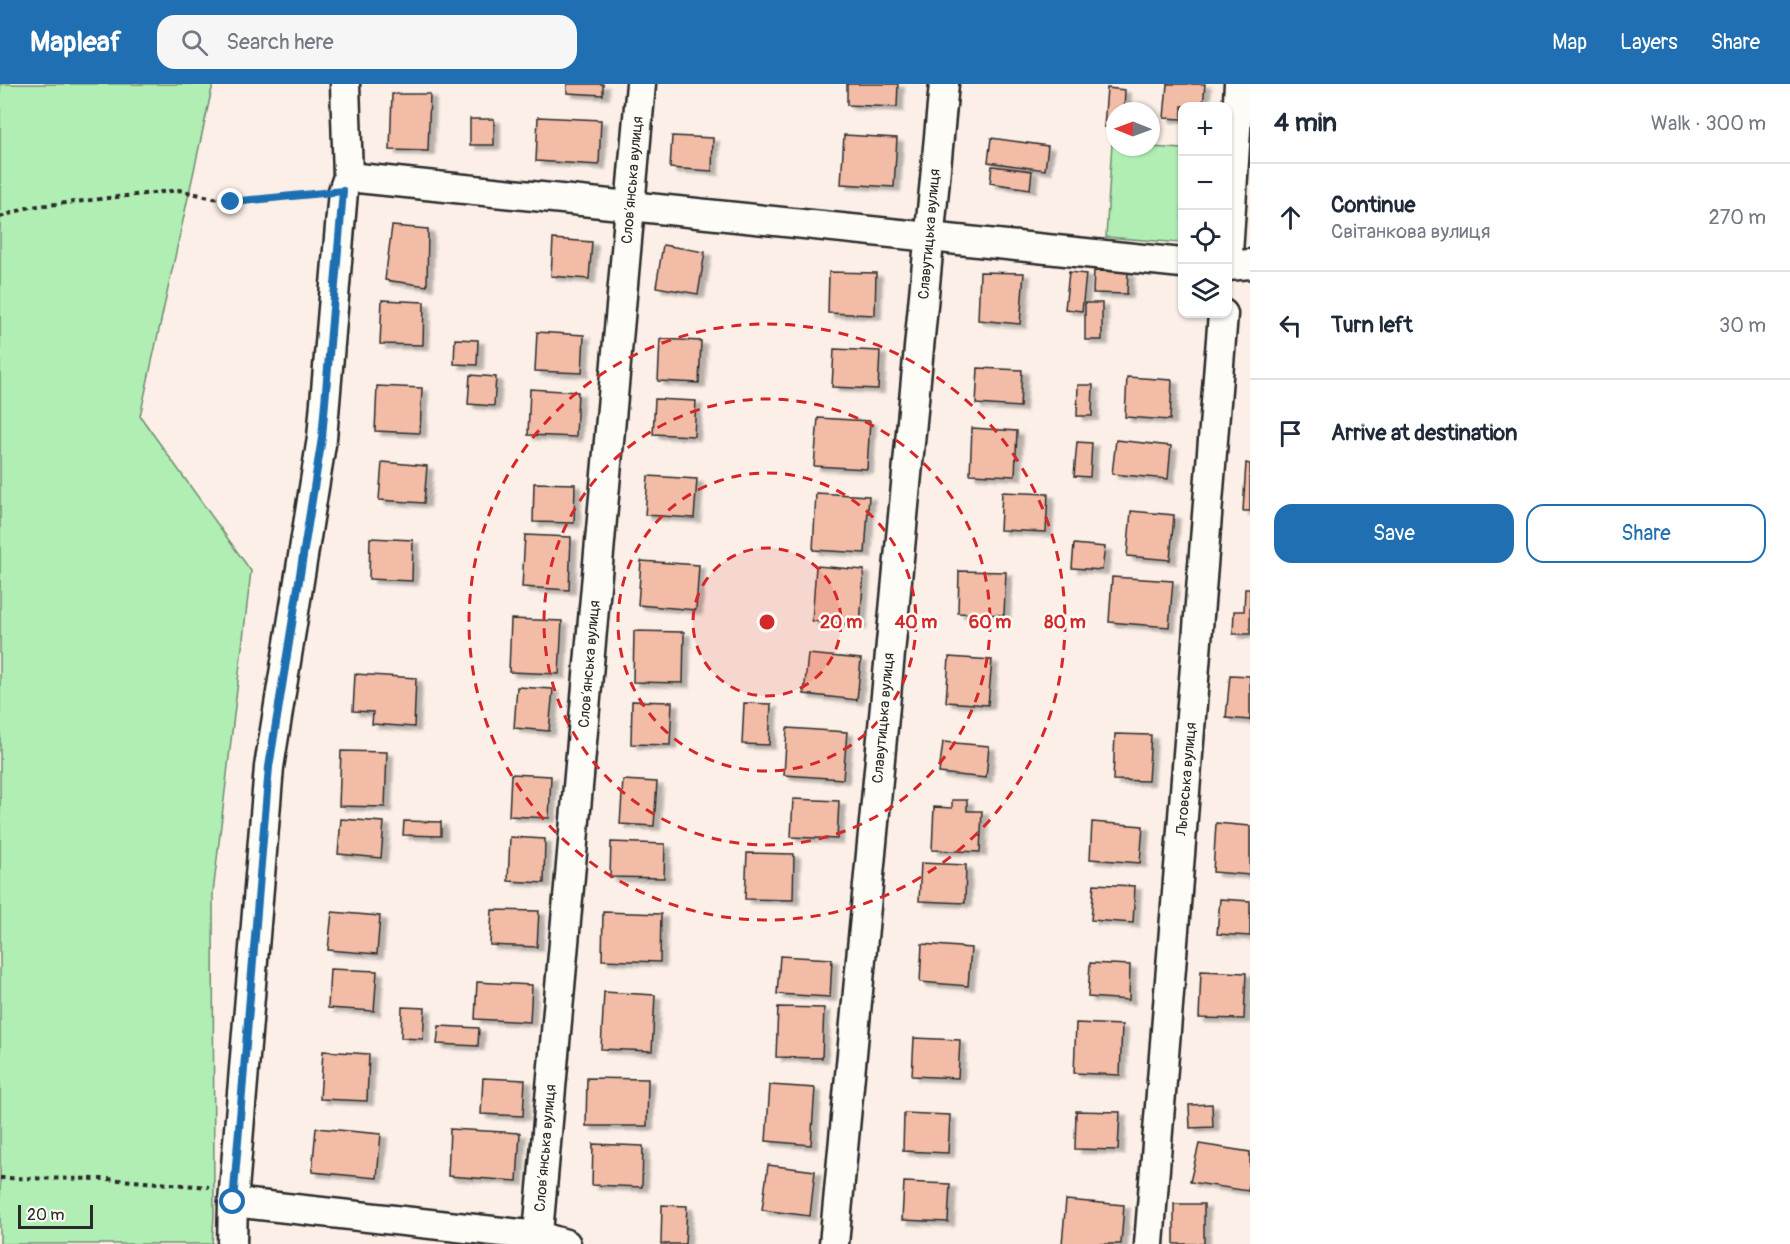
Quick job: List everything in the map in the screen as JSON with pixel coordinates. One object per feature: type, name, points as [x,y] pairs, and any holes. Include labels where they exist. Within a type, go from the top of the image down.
[{"type":"street","points":[[232,1244],[233,1196],[269,767],[322,438],[345,184],[345,84]]},
{"type":"street","name":"Словʼянська вулиця","points":[[537,1240],[641,84]]},
{"type":"street","name":"Славутицька вулиця","points":[[834,1244],[944,84]]},
{"type":"street","points":[[1230,210],[1239,84]]},
{"type":"street","points":[[345,184],[630,206],[1178,263]]},
{"type":"street","points":[[1232,266],[1250,264]]},
{"type":"street","name":"Льговська вулиця","points":[[1149,1244],[1223,318]]},
{"type":"street","points":[[233,1196],[566,1244]]},
{"type":"path","points":[[0,217],[30,207],[179,190],[231,202],[345,184]]},
{"type":"path","points":[[0,1178],[107,1179],[233,1196]]},
{"type":"green space","points":[[0,84],[213,84],[140,416],[251,571],[213,893],[214,1216],[212,1244],[0,1244]]},
{"type":"green space","points":[[1160,148],[1178,149],[1178,243],[1106,237],[1111,156],[1160,156]]},
{"type":"building","points":[[567,84],[603,84],[603,95],[567,93]]},
{"type":"building","points":[[847,84],[898,84],[897,107],[847,105]]},
{"type":"building","points":[[1167,84],[1205,84],[1203,102],[1178,102],[1178,119],[1164,118]]},
{"type":"building","points":[[1107,88],[1125,90],[1124,102],[1106,102],[1106,127],[1104,127]]},
{"type":"building","points":[[392,94],[430,94],[428,151],[390,150]]},
{"type":"building","points":[[538,117],[601,120],[599,165],[536,161]]},
{"type":"building","points":[[470,119],[494,119],[494,145],[470,145]]},
{"type":"building","points":[[844,135],[897,138],[894,187],[841,184]]},
{"type":"building","points":[[672,136],[713,138],[712,171],[670,168]]},
{"type":"building","points":[[991,138],[1048,146],[1045,170],[988,162]]},
{"type":"building","points":[[992,166],[1032,171],[1030,189],[990,183]]},
{"type":"building","points":[[392,226],[428,229],[427,286],[385,280]]},
{"type":"building","points":[[553,239],[592,242],[589,279],[551,276]]},
{"type":"building","points":[[663,245],[705,252],[698,294],[656,287]]},
{"type":"building","points":[[1094,271],[1128,272],[1127,294],[1093,293]]},
{"type":"building","points":[[829,272],[876,273],[875,315],[828,313]]},
{"type":"building","points":[[980,272],[1024,273],[1020,324],[978,320]]},
{"type":"building","points":[[1069,272],[1086,274],[1082,311],[1065,309]]},
{"type":"building","points":[[382,300],[424,302],[423,345],[380,344]]},
{"type":"building","points":[[1085,303],[1102,303],[1102,340],[1085,340]]},
{"type":"building","points":[[537,332],[584,335],[582,373],[535,371]]},
{"type":"building","points":[[455,339],[478,340],[477,365],[454,364]]},
{"type":"building","points":[[660,339],[701,341],[699,383],[658,381]]},
{"type":"building","points":[[834,349],[880,351],[878,389],[832,387]]},
{"type":"building","points":[[978,368],[1022,370],[1020,407],[976,404]]},
{"type":"building","points":[[470,375],[496,377],[494,406],[468,404]]},
{"type":"building","points":[[1127,377],[1172,380],[1170,420],[1125,417]]},
{"type":"building","points":[[1078,385],[1093,385],[1092,416],[1077,416]]},
{"type":"building","points":[[377,386],[422,388],[420,433],[375,431]]},
{"type":"building","points":[[530,389],[578,392],[576,437],[528,435]]},
{"type":"building","points":[[655,399],[696,401],[694,436],[653,434]]},
{"type":"building","points":[[818,418],[870,421],[867,469],[814,466]]},
{"type":"building","points":[[972,428],[1017,431],[1015,476],[970,474]]},
{"type":"building","points":[[1116,440],[1171,446],[1168,479],[1112,474]]},
{"type":"building","points":[[1077,442],[1092,443],[1090,477],[1074,476]]},
{"type":"building","points":[[382,462],[427,466],[424,503],[379,500]]},
{"type":"building","points":[[1246,463],[1250,464],[1250,511],[1243,511]]},
{"type":"building","points":[[648,476],[697,479],[694,518],[645,515]]},
{"type":"building","points":[[534,483],[575,484],[574,523],[533,522]]},
{"type":"building","points":[[1002,492],[1048,494],[1046,532],[1000,530]]},
{"type":"building","points":[[816,493],[869,496],[865,553],[813,550]]},
{"type":"building","points":[[1131,511],[1174,515],[1170,560],[1127,556]]},
{"type":"building","points":[[525,535],[571,537],[569,590],[522,587]]},
{"type":"building","points":[[370,538],[413,540],[412,581],[369,579]]},
{"type":"building","points":[[1074,544],[1105,547],[1102,570],[1072,568]]},
{"type":"building","points":[[641,561],[699,565],[696,610],[638,605]]},
{"type":"building","points":[[816,566],[864,570],[860,625],[812,621]]},
{"type":"building","points":[[959,571],[1006,572],[1004,615],[958,613]]},
{"type":"building","points":[[1112,577],[1173,581],[1169,627],[1109,622]]},
{"type":"building","points":[[1245,589],[1250,589],[1250,634],[1233,634],[1234,611],[1244,611]]},
{"type":"building","points":[[511,619],[562,621],[559,674],[509,672]]},
{"type":"building","points":[[634,631],[684,632],[683,683],[633,682]]},
{"type":"building","points":[[808,654],[861,659],[857,700],[804,694]]},
{"type":"building","points":[[949,657],[992,660],[988,705],[946,702]]},
{"type":"building","points":[[355,674],[416,678],[414,727],[372,724],[373,712],[353,711]]},
{"type":"building","points":[[1230,675],[1250,676],[1250,720],[1226,718]]},
{"type":"building","points":[[517,687],[553,689],[549,731],[514,728]]},
{"type":"building","points":[[632,701],[672,702],[670,745],[631,744]]},
{"type":"building","points":[[744,703],[771,704],[769,745],[742,744]]},
{"type":"building","points":[[787,728],[847,732],[843,779],[784,775]]},
{"type":"building","points":[[1115,734],[1151,735],[1148,781],[1113,780]]},
{"type":"building","points":[[943,742],[989,746],[986,778],[939,773]]},
{"type":"building","points":[[341,751],[387,752],[385,807],[339,806]]},
{"type":"building","points":[[511,774],[551,776],[549,818],[509,816]]},
{"type":"building","points":[[623,780],[657,782],[654,826],[620,824]]},
{"type":"building","points":[[793,799],[839,801],[837,839],[791,837]]},
{"type":"building","points":[[952,800],[967,800],[967,811],[982,811],[980,852],[932,850],[934,807],[952,808]]},
{"type":"building","points":[[341,819],[384,822],[381,858],[338,854]]},
{"type":"building","points":[[404,821],[441,822],[441,836],[403,835]]},
{"type":"building","points":[[1092,822],[1143,826],[1140,863],[1090,859]]},
{"type":"building","points":[[1216,823],[1250,826],[1250,875],[1213,872]]},
{"type":"building","points":[[510,837],[545,839],[544,883],[508,881]]},
{"type":"building","points":[[611,842],[665,844],[664,878],[610,877]]},
{"type":"building","points":[[747,853],[794,854],[793,900],[745,899]]},
{"type":"building","points":[[921,863],[966,865],[965,903],[919,901]]},
{"type":"building","points":[[1094,884],[1135,886],[1133,923],[1091,920]]},
{"type":"building","points":[[1220,899],[1250,901],[1250,936],[1217,934]]},
{"type":"building","points":[[492,910],[539,911],[537,947],[490,945]]},
{"type":"building","points":[[332,912],[380,916],[377,954],[328,950]]},
{"type":"building","points":[[603,912],[661,914],[660,962],[602,960]]},
{"type":"building","points":[[922,944],[971,948],[968,986],[920,982]]},
{"type":"building","points":[[780,956],[832,959],[830,997],[777,994]]},
{"type":"building","points":[[1090,963],[1130,965],[1129,1000],[1088,997]]},
{"type":"building","points":[[330,969],[377,971],[374,1011],[328,1008]]},
{"type":"building","points":[[1201,971],[1246,973],[1244,1019],[1199,1018]]},
{"type":"building","points":[[477,982],[532,985],[530,1022],[475,1019]]},
{"type":"building","points":[[604,992],[655,995],[652,1051],[601,1049]]},
{"type":"building","points":[[402,1007],[425,1008],[423,1039],[401,1038]]},
{"type":"building","points":[[778,1007],[824,1008],[822,1058],[776,1057]]},
{"type":"building","points":[[1076,1023],[1122,1025],[1120,1075],[1074,1073]]},
{"type":"building","points":[[439,1026],[479,1028],[478,1046],[437,1044]]},
{"type":"building","points":[[914,1038],[960,1040],[958,1078],[912,1076]]},
{"type":"building","points":[[323,1051],[369,1054],[367,1101],[320,1099]]},
{"type":"building","points":[[483,1078],[525,1080],[523,1116],[481,1114]]},
{"type":"building","points":[[587,1078],[648,1079],[647,1126],[586,1126]]},
{"type":"building","points":[[770,1085],[815,1088],[811,1145],[766,1141]]},
{"type":"building","points":[[1212,1104],[1213,1127],[1190,1128],[1189,1105]]},
{"type":"building","points":[[1076,1111],[1120,1112],[1118,1150],[1075,1149]]},
{"type":"building","points":[[904,1113],[950,1115],[948,1153],[903,1151]]},
{"type":"building","points":[[316,1128],[381,1134],[377,1178],[312,1172]]},
{"type":"building","points":[[450,1129],[520,1133],[517,1181],[448,1176]]},
{"type":"building","points":[[593,1144],[643,1146],[642,1187],[592,1185]]},
{"type":"building","points":[[1199,1144],[1250,1152],[1248,1191],[1190,1182]]},
{"type":"building","points":[[768,1165],[815,1171],[810,1216],[762,1210]]},
{"type":"building","points":[[904,1182],[950,1184],[948,1222],[902,1220]]},
{"type":"building","points":[[1066,1200],[1124,1205],[1121,1244],[1062,1244]]},
{"type":"building","points":[[1174,1204],[1204,1204],[1204,1244],[1174,1244]]},
{"type":"building","points":[[662,1205],[687,1206],[685,1244],[661,1244]]},
{"type":"route","points":[[231,202],[343,191],[322,438],[269,767],[233,1202]]}]
